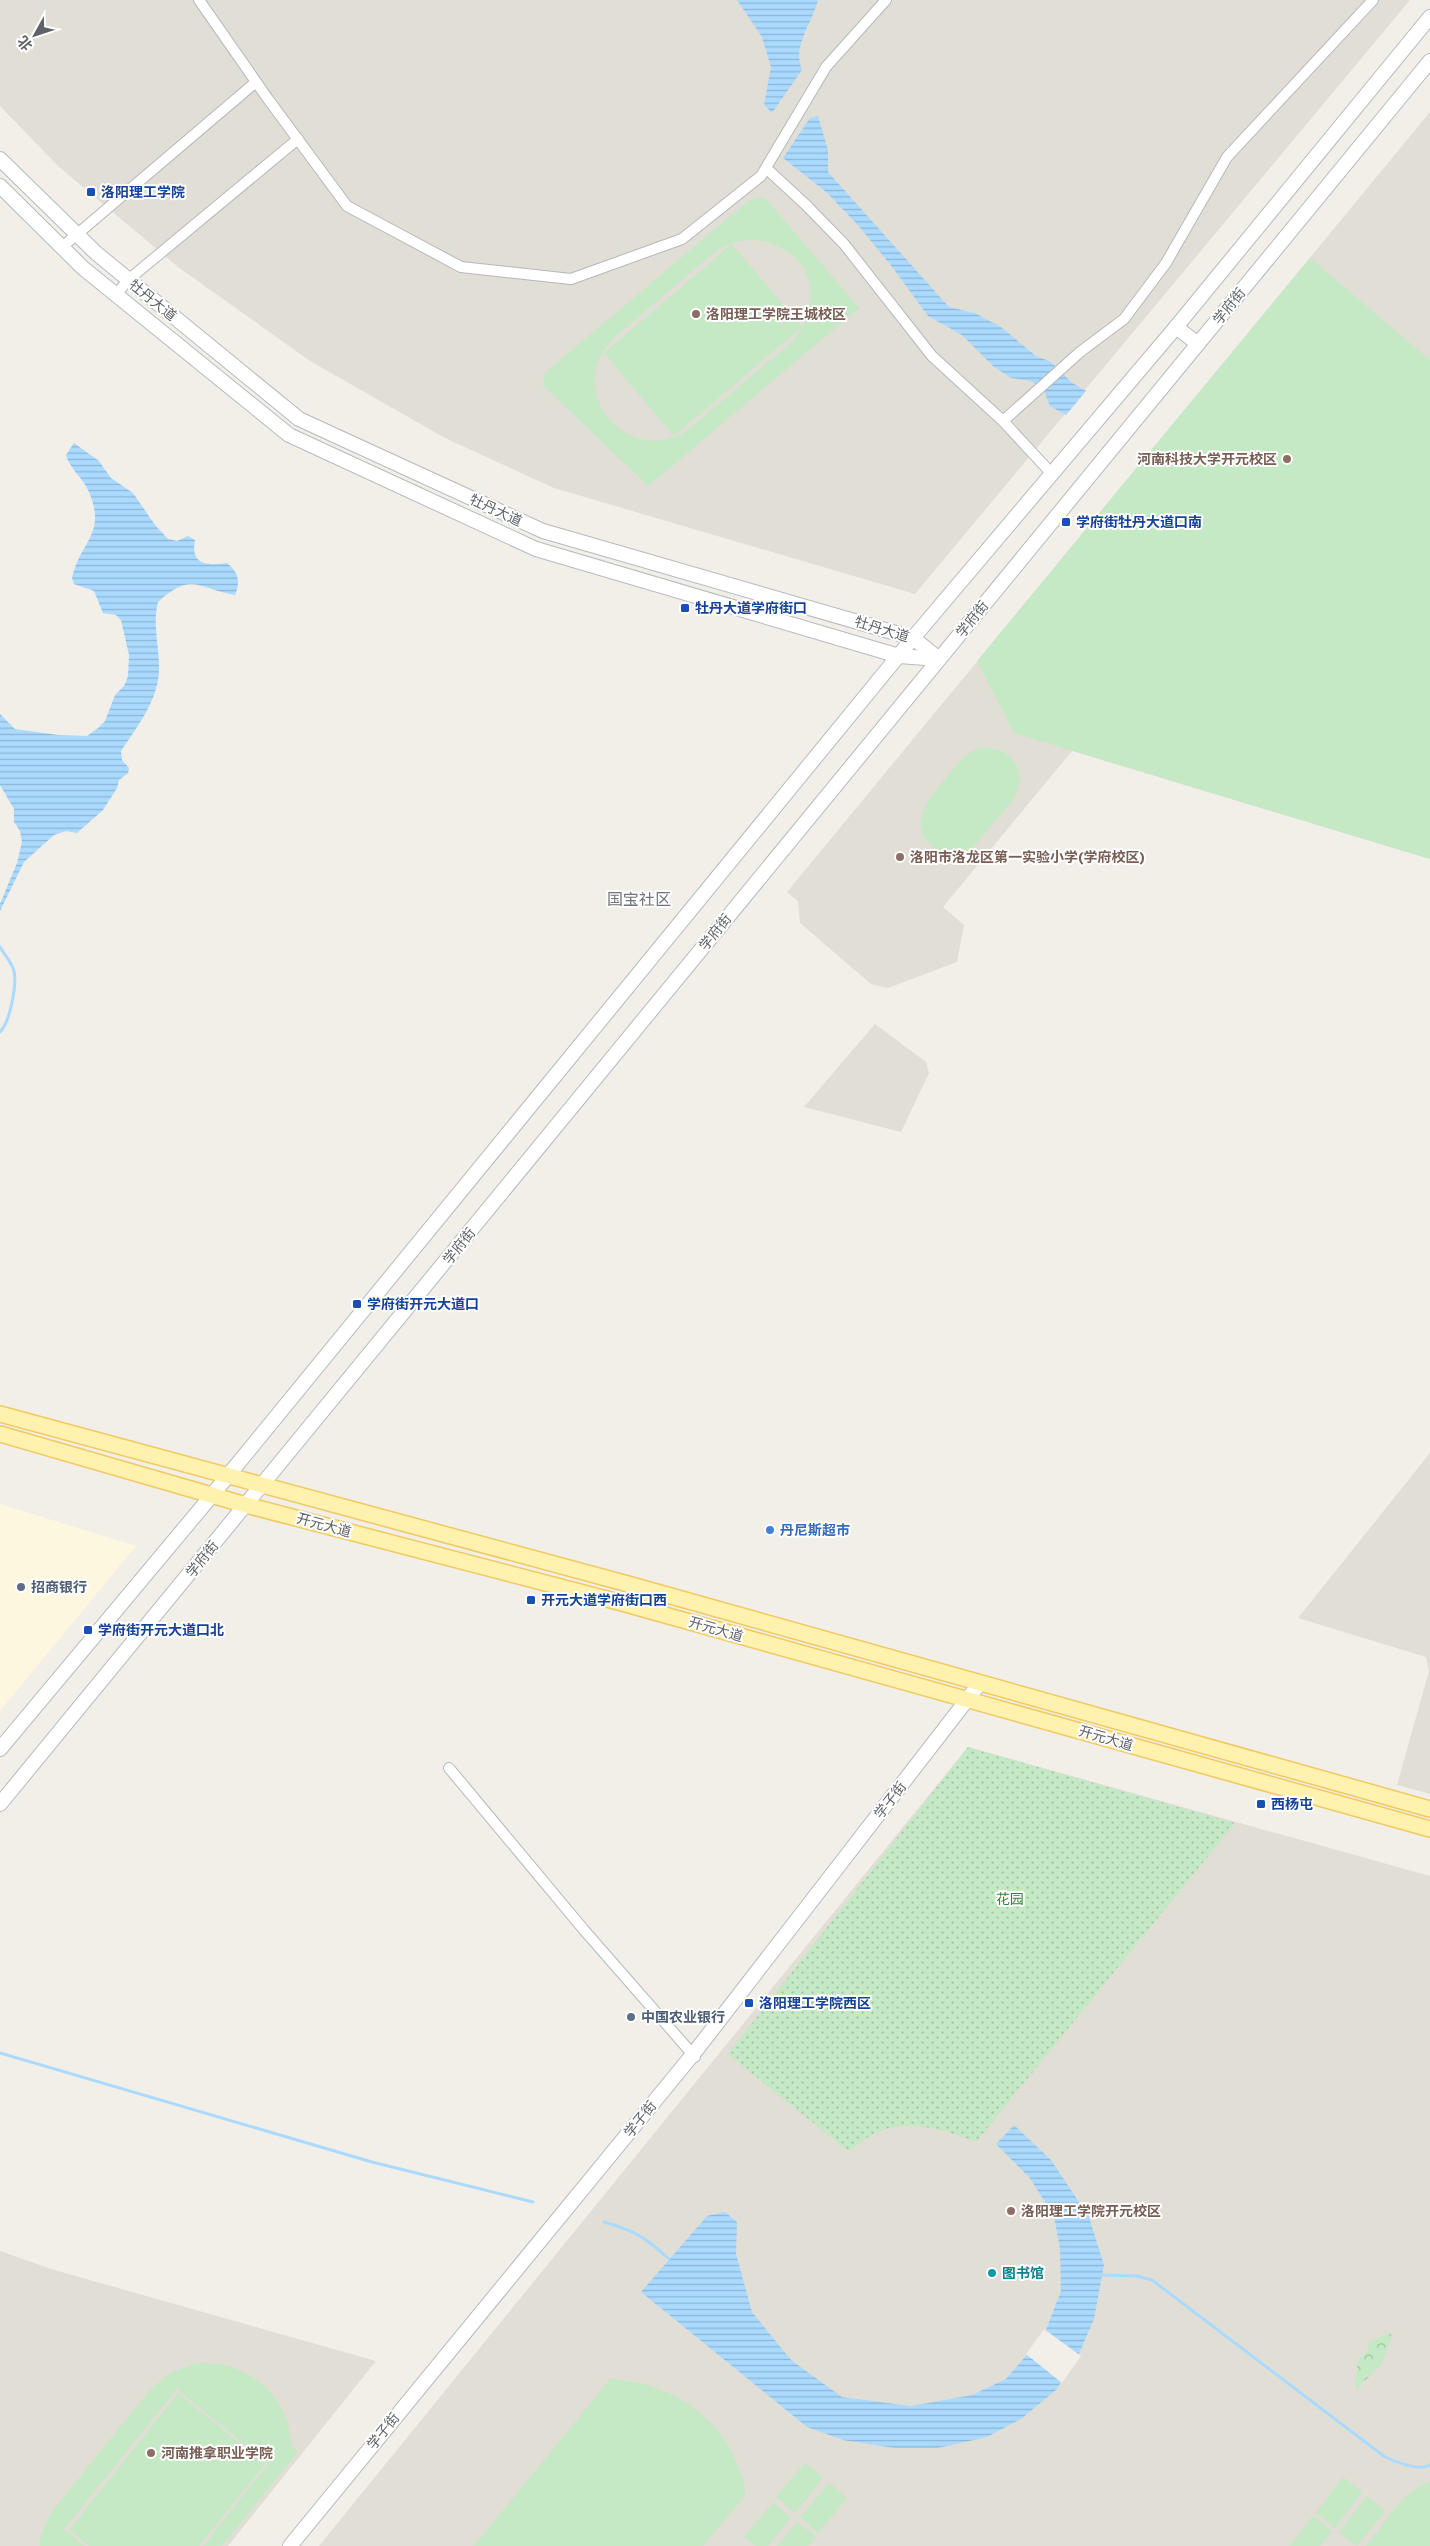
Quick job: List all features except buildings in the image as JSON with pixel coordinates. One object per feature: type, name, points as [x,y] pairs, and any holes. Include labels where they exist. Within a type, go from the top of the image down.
[{"type":"main road","name":"学府街","points":[[0,1749],[227,1477],[913,638],[1176,327],[1430,17]]},
{"type":"main road","name":"学府街","points":[[0,1804],[1430,61]]},
{"type":"main road","name":"牡丹大道","points":[[0,159],[76,234],[128,280],[299,419],[543,531],[913,638],[939,659]]},
{"type":"main road","name":"牡丹大道","points":[[0,186],[62,247],[116,295],[289,436],[536,549],[899,656],[939,659]]},
{"type":"main road","points":[[1176,327],[1198,344]]},
{"type":"main road","name":"开元大道","points":[[0,1414],[628,1584],[1430,1809]]},
{"type":"main road","name":"开元大道","points":[[0,1434],[246,1505],[622,1603],[1430,1829]]},
{"type":"main road","name":"学子街","points":[[296,2546],[694,2056],[982,1684]]},
{"type":"main road","name":"学子街","points":[[290,2546],[694,2056]]},
{"type":"street","points":[[199,0],[256,82],[347,206],[460,268],[571,279],[682,239],[761,176],[826,67],[886,0]]},
{"type":"street","points":[[1003,420],[1061,368],[1124,319],[1166,263],[1227,157],[1373,0]]},
{"type":"street","points":[[62,247],[256,82]]},
{"type":"street","points":[[116,295],[128,280],[298,139]]},
{"type":"street","points":[[766,168],[844,244],[932,356],[1003,420],[1052,474]]},
{"type":"street","points":[[449,1768],[694,2056]]},
{"type":"shaded area","name":"洛阳理工学院王城校区","points":[[0,0],[1410,0],[915,594],[554,488],[445,438],[310,361],[178,267],[58,166],[0,106]]},
{"type":"shaded area","name":"河南科技大学开元校区","points":[[1430,112],[1430,859],[1072,751],[943,907],[964,925],[957,962],[888,988],[871,984],[800,923],[798,901],[787,892]]},
{"type":"shaded area","points":[[875,1024],[926,1062],[929,1073],[901,1132],[804,1107]]},
{"type":"shaded area","points":[[1430,1453],[1430,1794],[1397,1785],[1429,1671],[1426,1657],[1298,1618]]},
{"type":"shaded area","points":[[0,1504],[136,1546],[0,1711]]},
{"type":"shaded area","name":"洛阳理工学院开元校区","points":[[968,1747],[1430,1876],[1430,2546],[319,2546]]},
{"type":"shaded area","name":"河南推拿职业学院","points":[[0,2251],[51,2269],[376,2361],[228,2546],[0,2546]]},
{"type":"green space","points":[[762,197],[768,201],[859,308],[648,486],[543,385],[545,373],[748,201]],"holes":[[[749,239],[769,243],[786,250],[798,261],[807,274],[810,289],[810,306],[804,323],[793,341],[694,425],[678,436],[661,440],[645,440],[630,435],[616,426],[606,415],[598,401],[595,385],[597,363],[610,343],[716,251],[731,243]]]},
{"type":"green space","points":[[732,244],[802,327],[674,436],[604,353]]},
{"type":"green space","name":"河南科技大学开元校区","points":[[1310,258],[1430,360],[1430,859],[1014,733],[977,661]]},
{"type":"green space","points":[[985,747],[1004,752],[1016,764],[1019,780],[1014,799],[972,848],[953,853],[940,851],[924,838],[921,826],[923,814],[937,788],[965,756],[974,750]]},
{"type":"green space","name":"花园","points":[[968,1747],[1235,1823],[976,2142],[951,2133],[925,2127],[899,2126],[874,2134],[848,2151],[728,2054]]},
{"type":"green space","points":[[1389,2333],[1393,2335],[1382,2363],[1357,2389],[1355,2384],[1358,2360],[1368,2351],[1369,2342]]},
{"type":"green space","points":[[197,2363],[219,2364],[231,2367],[256,2379],[266,2388],[282,2409],[290,2433],[291,2447],[298,2452],[222,2546],[203,2546],[268,2464],[177,2389],[64,2529],[84,2546],[40,2546],[40,2537],[50,2514],[149,2391],[170,2373]]},
{"type":"green space","points":[[610,2379],[630,2381],[669,2393],[702,2415],[716,2429],[728,2446],[744,2480],[744,2497],[703,2546],[474,2546]]},
{"type":"green space","points":[[178,2393],[265,2464],[199,2546],[89,2546],[69,2530]]},
{"type":"green space","points":[[805,2463],[823,2478],[795,2513],[776,2497]]},
{"type":"green space","points":[[1343,2477],[1362,2492],[1335,2528],[1316,2513]]},
{"type":"green space","points":[[1430,2481],[1430,2546],[1366,2546],[1402,2500]]},
{"type":"green space","points":[[829,2483],[847,2498],[818,2533],[800,2517]]},
{"type":"green space","points":[[1367,2496],[1385,2511],[1357,2546],[1339,2532]]},
{"type":"green space","points":[[773,2502],[791,2518],[768,2546],[755,2546],[744,2537]]},
{"type":"green space","points":[[1313,2516],[1332,2531],[1320,2546],[1290,2546]]},
{"type":"green space","points":[[797,2522],[816,2537],[808,2546],[777,2546]]},
{"type":"water","points":[[737,0],[818,0],[799,52],[802,70],[772,113],[764,105],[771,67],[762,37]]},
{"type":"water","points":[[818,116],[828,150],[828,172],[949,307],[975,313],[1001,327],[1036,356],[1051,362],[1071,382],[1086,391],[1066,415],[1050,406],[1044,391],[1031,381],[1011,378],[994,367],[962,335],[928,316],[893,268],[857,224],[825,191],[783,158],[810,118]]},
{"type":"water","points":[[74,443],[99,461],[111,478],[133,493],[155,525],[168,539],[177,541],[188,536],[195,540],[195,555],[198,559],[207,564],[227,563],[236,573],[238,585],[235,595],[203,586],[188,585],[179,587],[158,602],[156,628],[159,672],[150,704],[121,751],[122,760],[129,768],[128,773],[119,780],[117,788],[103,810],[77,833],[66,831],[54,835],[24,862],[0,911],[0,904],[17,863],[22,842],[20,831],[14,822],[14,809],[0,785],[0,714],[15,729],[58,735],[87,736],[105,721],[115,695],[124,686],[128,676],[129,655],[121,620],[116,615],[103,613],[94,591],[74,584],[72,578],[94,527],[95,517],[88,490],[70,465],[66,455]]},
{"type":"water","points":[[1014,2125],[1051,2160],[1089,2217],[1104,2265],[1094,2319],[1078,2356],[1056,2390],[1021,2419],[987,2437],[938,2448],[894,2448],[843,2440],[807,2427],[641,2292],[707,2216],[725,2212],[737,2222],[736,2254],[752,2312],[791,2360],[842,2397],[911,2406],[972,2395],[1006,2379],[1044,2335],[1061,2291],[1060,2249],[1054,2216],[1029,2177],[996,2144]]},
{"type":"pier","points":[[1044,2329],[1081,2356],[1062,2383],[1026,2354]]},
{"type":"waterway","points":[[0,947],[12,965],[15,977],[10,1012],[0,1032]]},
{"type":"waterway","points":[[0,2053],[372,2162],[533,2202]]},
{"type":"waterway","points":[[604,2222],[624,2228],[639,2236],[669,2259]]},
{"type":"waterway","points":[[1102,2275],[1137,2276],[1152,2280],[1385,2457],[1414,2467],[1430,2465]]},
{"type":"place","name":"洛阳理工学院","points":[[91,192]]},
{"type":"place","name":"洛阳理工学院王城校区","points":[[696,314]]},
{"type":"place","name":"河南科技大学开元校区","points":[[1287,459]]},
{"type":"place","name":"学府街牡丹大道口南","points":[[1066,522]]},
{"type":"place","name":"牡丹大道学府街口","points":[[685,608]]},
{"type":"place","name":"洛阳市洛龙区第一实验小学(学府校区)","points":[[900,857]]},
{"type":"place","name":"学府街开元大道口","points":[[357,1304]]},
{"type":"place","name":"丹尼斯超市","points":[[770,1530]]},
{"type":"place","name":"招商银行","points":[[21,1587]]},
{"type":"place","name":"开元大道学府街口西","points":[[531,1600]]},
{"type":"place","name":"学府街开元大道口北","points":[[88,1630]]},
{"type":"place","name":"西杨屯","points":[[1261,1804]]},
{"type":"place","name":"洛阳理工学院西区","points":[[749,2003]]},
{"type":"place","name":"中国农业银行","points":[[631,2017]]},
{"type":"place","name":"洛阳理工学院开元校区","points":[[1011,2211]]},
{"type":"place","name":"图书馆","points":[[992,2273]]},
{"type":"place","name":"河南推拿职业学院","points":[[151,2453]]},
{"type":"district","name":"国宝社区","points":[[639,899]]}]
